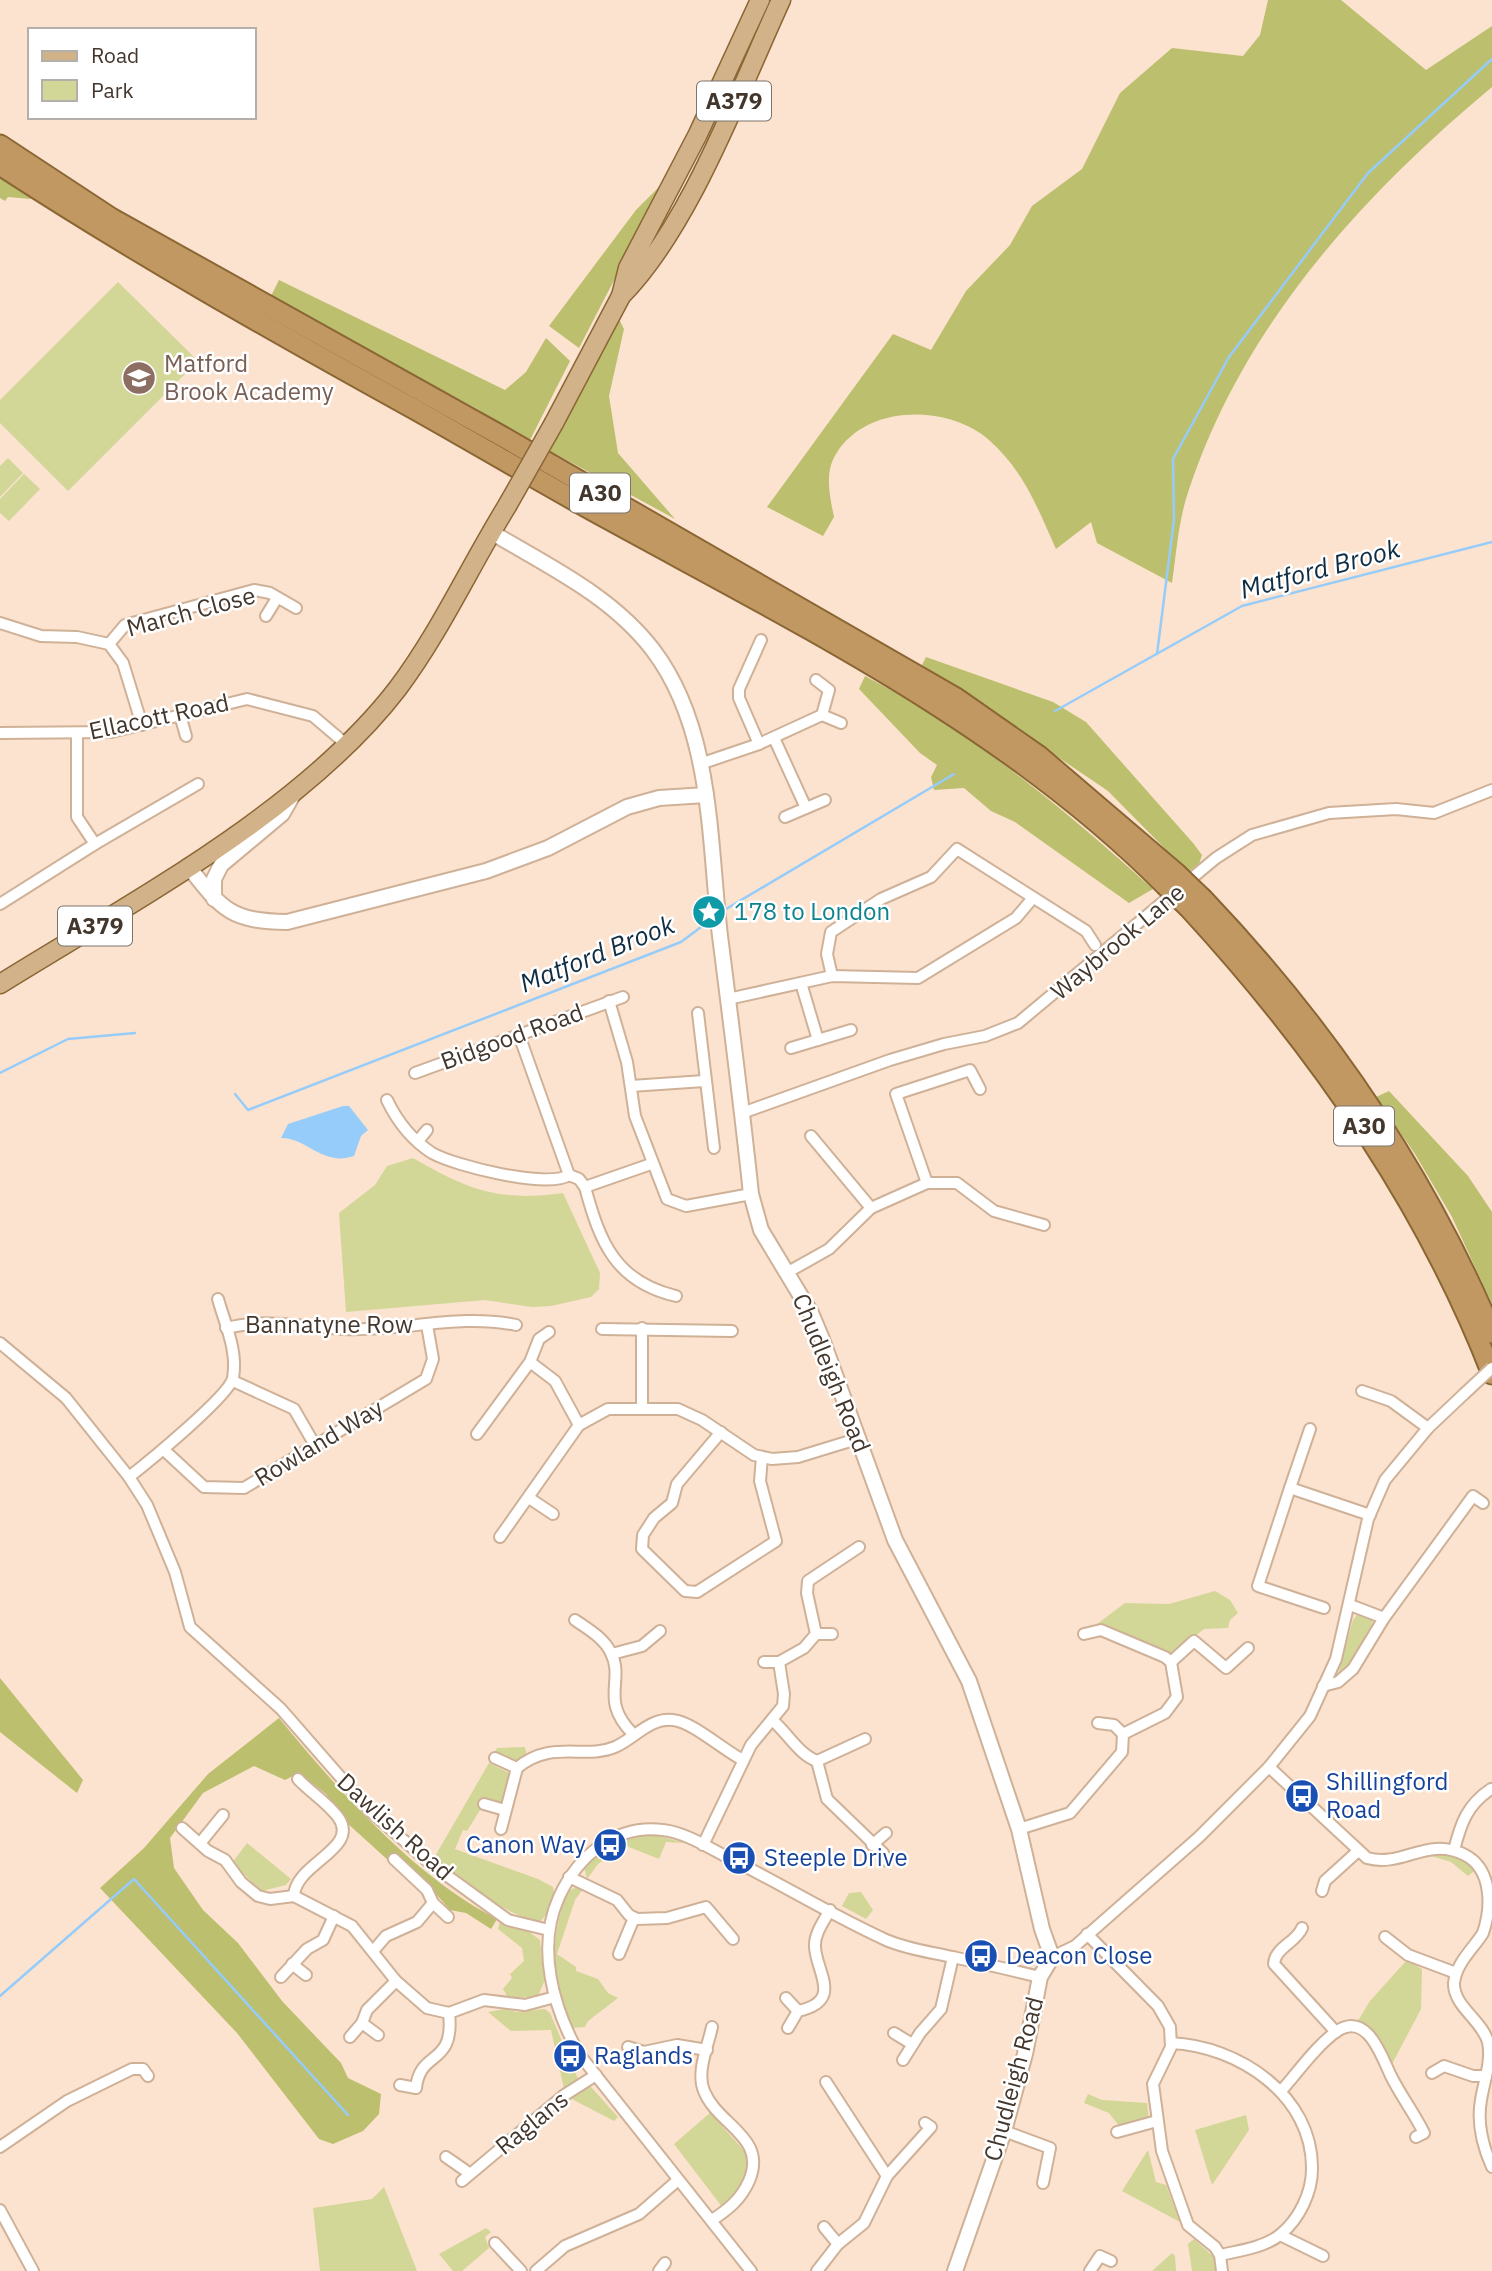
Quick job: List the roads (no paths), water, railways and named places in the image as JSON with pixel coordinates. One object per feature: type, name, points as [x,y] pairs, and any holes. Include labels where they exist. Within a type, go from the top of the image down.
[{"type":"highway","name":"A30","points":[[0,145],[111,218],[505,438],[956,698],[1039,756],[1284,989],[1364,1096],[1427,1199],[1457,1254],[1492,1333]]},
{"type":"highway","name":"A30","points":[[0,165],[96,228],[206,293],[772,608],[928,699],[1070,800],[1171,880]]},
{"type":"highway","name":"A30","points":[[1196,904],[1234,957],[1354,1110],[1397,1178],[1447,1271],[1492,1374]]},
{"type":"main road","name":"A379","points":[[0,984],[188,866],[298,788],[346,745],[398,688],[417,660],[554,423],[621,296],[628,268],[698,134],[761,0]]},
{"type":"main road","name":"A379","points":[[621,296],[642,275],[686,201],[781,0]]},
{"type":"street","name":"Chudleigh Road","points":[[491,532],[591,592],[643,637],[659,657],[677,691],[700,764],[706,795],[751,1194],[761,1230],[815,1321],[860,1438],[895,1541],[969,1681],[1019,1829],[1052,1957],[1040,1977],[1025,2054],[1004,2131],[955,2271]]},
{"type":"street","name":"March Close","points":[[109,644],[118,630],[137,621],[254,590],[270,593],[296,608]]},
{"type":"street","name":"March Close","points":[[266,616],[277,598]]},
{"type":"street","points":[[0,623],[41,636],[77,637],[109,644],[124,663],[142,725]]},
{"type":"street","points":[[759,744],[744,709],[739,689],[761,640]]},
{"type":"street","points":[[700,764],[774,738],[822,715],[830,690],[816,680]]},
{"type":"street","name":"Ellacott Road","points":[[0,733],[77,734],[142,725],[247,699],[313,716],[346,745]]},
{"type":"street","points":[[180,715],[186,736]]},
{"type":"street","points":[[822,715],[841,723]]},
{"type":"street","points":[[77,734],[77,817],[94,844]]},
{"type":"street","points":[[774,738],[806,808]]},
{"type":"street","points":[[0,904],[94,844],[198,784]]},
{"type":"street","points":[[214,900],[215,879],[221,865],[282,814],[298,788]]},
{"type":"street","name":"Waybrook Lane","points":[[741,1114],[890,1060],[944,1044],[985,1036],[1018,1023],[1216,858],[1252,835],[1329,813],[1396,808],[1434,813],[1492,790]]},
{"type":"street","points":[[188,866],[214,900],[247,919],[286,922],[486,871],[548,848],[627,807],[659,798],[706,795]]},
{"type":"street","points":[[785,817],[825,800]]},
{"type":"street","points":[[832,976],[827,954],[831,932],[881,899],[930,877],[957,849],[1086,931],[1095,945]]},
{"type":"street","points":[[728,999],[832,976],[918,978],[1016,918],[1032,899]]},
{"type":"street","points":[[801,983],[818,1040]]},
{"type":"street","name":"Bidgood Road","points":[[415,1073],[624,997]]},
{"type":"street","name":"Bidgood Road","points":[[609,1001],[627,1062],[635,1116],[663,1192],[677,1205],[701,1205],[751,1194]]},
{"type":"street","points":[[698,1013],[704,1081],[714,1147]]},
{"type":"street","points":[[791,1048],[851,1030]]},
{"type":"street","points":[[519,1035],[569,1175],[585,1187],[598,1230],[617,1264],[640,1283],[676,1296]]},
{"type":"street","points":[[927,1183],[896,1094],[970,1070],[980,1089]]},
{"type":"street","points":[[631,1086],[704,1081]]},
{"type":"street","points":[[387,1100],[394,1115],[433,1153],[471,1167],[552,1181],[569,1175]]},
{"type":"street","points":[[418,1141],[428,1130]]},
{"type":"street","points":[[811,1136],[871,1208]]},
{"type":"street","points":[[585,1187],[651,1164]]},
{"type":"street","points":[[788,1272],[829,1249],[871,1208],[927,1183],[957,1183],[994,1211],[1044,1224]]},
{"type":"street","points":[[129,1477],[164,1451],[233,1381],[235,1357],[218,1299]]},
{"type":"street","name":"Bannatyne Row","points":[[226,1328],[251,1322],[343,1329],[490,1320],[516,1325]]},
{"type":"street","name":"Rowland Way","points":[[164,1451],[204,1487],[244,1488],[426,1379],[433,1359],[427,1325]]},
{"type":"street","points":[[642,1328],[642,1408]]},
{"type":"street","points":[[602,1329],[732,1331]]},
{"type":"street","points":[[477,1434],[530,1362],[539,1339],[550,1332]]},
{"type":"street","name":"Dawlish Road","points":[[0,1343],[66,1398],[129,1477],[147,1505],[175,1572],[190,1627],[281,1709],[370,1811],[431,1864],[509,1920],[550,1930]]},
{"type":"street","points":[[530,1362],[555,1381],[579,1425]]},
{"type":"street","points":[[1052,1957],[1075,1946],[1199,1837],[1269,1767],[1310,1716],[1336,1658],[1370,1515],[1385,1480],[1428,1428],[1492,1368]]},
{"type":"street","points":[[233,1381],[294,1409],[316,1447]]},
{"type":"street","points":[[1362,1391],[1391,1401],[1428,1428]]},
{"type":"street","points":[[500,1537],[579,1425],[608,1409],[678,1409],[762,1457],[791,1458],[860,1438]]},
{"type":"street","points":[[1310,1429],[1258,1586],[1324,1608]]},
{"type":"street","points":[[721,1432],[677,1484],[672,1503],[654,1518],[642,1535],[642,1549],[685,1591],[697,1592],[776,1541],[760,1481],[762,1457]]},
{"type":"street","points":[[1290,1488],[1370,1515]]},
{"type":"street","points":[[1323,1686],[1338,1682],[1353,1669],[1384,1618],[1473,1496],[1483,1503]]},
{"type":"street","points":[[529,1498],[552,1514]]},
{"type":"street","points":[[816,1634],[807,1593],[808,1581],[859,1547]]},
{"type":"street","points":[[1350,1605],[1384,1618]]},
{"type":"street","points":[[575,1620],[602,1640],[612,1654],[617,1711],[633,1734]]},
{"type":"street","points":[[1084,1633],[1101,1630],[1171,1662]]},
{"type":"street","points":[[612,1654],[642,1646],[660,1632]]},
{"type":"street","points":[[764,1662],[779,1662],[804,1648],[816,1634],[832,1634]]},
{"type":"street","points":[[1171,1662],[1194,1641],[1226,1668],[1248,1648]]},
{"type":"street","points":[[703,1845],[743,1760],[785,1699],[779,1662]]},
{"type":"street","points":[[1123,1734],[1172,1707],[1177,1694],[1171,1662]]},
{"type":"street","points":[[517,1768],[549,1752],[615,1747],[633,1734],[659,1722],[675,1720],[743,1760]]},
{"type":"street","points":[[772,1720],[786,1731],[802,1752],[817,1761],[827,1799],[883,1853],[887,1861]]},
{"type":"street","points":[[1019,1829],[1070,1813],[1122,1752],[1123,1734],[1114,1725],[1098,1723]]},
{"type":"street","points":[[817,1761],[865,1739]]},
{"type":"street","points":[[495,1758],[517,1768]]},
{"type":"street","points":[[1269,1767],[1357,1852],[1377,1860],[1429,1847],[1454,1850],[1479,1864],[1491,1882],[1492,1898],[1488,1924],[1456,1973],[1454,1992],[1490,2041],[1481,2101],[1481,2135],[1492,2167]]},
{"type":"street","points":[[501,1829],[515,1784],[517,1768]]},
{"type":"street","points":[[294,1896],[301,1875],[330,1852],[341,1838],[339,1818],[298,1779]]},
{"type":"street","points":[[1454,1850],[1466,1812],[1476,1799],[1491,1790]]},
{"type":"street","points":[[302,1802],[311,1793]]},
{"type":"street","points":[[484,1804],[505,1810]]},
{"type":"street","points":[[201,1842],[223,1815]]},
{"type":"street","points":[[182,1828],[201,1842],[208,1851],[229,1863],[241,1882],[258,1896],[270,1899],[294,1896],[334,1916],[360,1933],[396,1981],[427,2008],[449,2013],[484,2000],[526,2004],[555,1997]]},
{"type":"street","points":[[751,2271],[573,2043],[555,1997],[549,1960],[550,1930],[558,1899],[569,1877],[592,1850],[610,1839],[637,1831],[672,1832],[703,1845],[894,1943],[1040,1977]]},
{"type":"street","points":[[872,1844],[886,1833]]},
{"type":"street","points":[[1322,1891],[1325,1881],[1357,1852]]},
{"type":"street","points":[[394,1859],[426,1890],[433,1903],[447,1917]]},
{"type":"street","points":[[569,1877],[617,1900],[634,1918],[667,1918],[706,1907],[712,1894]]},
{"type":"street","points":[[374,1950],[386,1936],[417,1922],[433,1903]]},
{"type":"street","points":[[706,1907],[733,1939]]},
{"type":"street","points":[[788,2028],[798,2011],[813,2006],[825,1986],[815,1940],[830,1910]]},
{"type":"street","points":[[281,1977],[307,1949],[323,1940],[334,1916]]},
{"type":"street","points":[[619,1954],[634,1918]]},
{"type":"street","points":[[1302,1928],[1299,1935],[1276,1954],[1274,1964],[1336,2032]]},
{"type":"street","points":[[1087,1934],[1158,2006],[1170,2027],[1171,2043],[1153,2084],[1157,2121],[1166,2163],[1188,2225],[1220,2255],[1222,2271]]},
{"type":"street","points":[[1385,1937],[1408,1955],[1456,1973]]},
{"type":"street","points":[[903,2060],[912,2044],[941,2009],[953,1957]]},
{"type":"street","points":[[292,1964],[306,1975]]},
{"type":"street","points":[[350,2037],[362,2023],[367,2010],[396,1981]]},
{"type":"street","points":[[786,1998],[798,2011]]},
{"type":"street","points":[[416,2088],[425,2066],[449,2042],[449,2013]]},
{"type":"street","points":[[362,2023],[378,2035]]},
{"type":"street","points":[[712,2027],[702,2071],[704,2092],[751,2148],[755,2161],[741,2196],[712,2220]]},
{"type":"street","points":[[1281,2091],[1336,2032],[1350,2027],[1362,2031],[1380,2048],[1391,2076],[1424,2133],[1416,2137]]},
{"type":"street","points":[[894,2034],[912,2044]]},
{"type":"street","points":[[1171,2043],[1193,2044],[1213,2050],[1261,2076],[1281,2091],[1305,2123],[1312,2170],[1304,2204],[1280,2235],[1220,2255]]},
{"type":"street","points":[[628,2047],[644,2052],[677,2045],[706,2050]]},
{"type":"street","points":[[1432,2073],[1441,2061],[1473,2076],[1486,2077]]},
{"type":"street","points":[[0,2147],[67,2101],[132,2069],[143,2069],[148,2076]]},
{"type":"street","name":"Raglans","points":[[446,2157],[466,2177],[563,2096],[596,2075]]},
{"type":"street","points":[[826,2082],[887,2176]]},
{"type":"street","points":[[400,2085],[429,2091]]},
{"type":"street","points":[[1117,2132],[1157,2121]]},
{"type":"street","points":[[817,2271],[838,2244],[869,2216],[887,2176],[931,2127],[925,2123]]},
{"type":"street","points":[[1004,2131],[1050,2148],[1043,2183]]},
{"type":"street","points":[[536,2271],[565,2246],[639,2214],[678,2180]]},
{"type":"street","points":[[0,2210],[33,2271]]},
{"type":"street","points":[[824,2227],[838,2244]]},
{"type":"street","points":[[1280,2235],[1323,2256]]},
{"type":"street","points":[[495,2243],[521,2271]]},
{"type":"street","points":[[1090,2271],[1097,2254],[1111,2261]]},
{"type":"water","points":[[349,1106],[368,1130],[361,1136],[354,1156],[333,1158],[299,1142],[281,1138],[288,1124]]},
{"type":"waterway","points":[[1157,654],[1174,520],[1173,459],[1229,357],[1368,173],[1492,59]]},
{"type":"waterway","name":"Matford Brook","points":[[1055,711],[1242,606],[1492,542]]},
{"type":"waterway","name":"Matford Brook","points":[[721,912],[954,774]]},
{"type":"waterway","name":"Matford Brook","points":[[235,1094],[248,1110],[681,942],[713,918]]},
{"type":"waterway","name":"Matford Brook","points":[[0,1073],[68,1039],[135,1033]]},
{"type":"waterway","points":[[0,1996],[134,1879],[348,2115]]},
{"type":"place","name":"Matford Brook Academy","points":[[139,378]]},
{"type":"place","name":"178 to London","points":[[709,912]]},
{"type":"place","name":"Shillingford Road","points":[[1302,1796]]},
{"type":"place","name":"Canon Way","points":[[610,1845]]},
{"type":"place","name":"Steeple Drive","points":[[739,1858]]},
{"type":"place","name":"Deacon Close","points":[[981,1956]]},
{"type":"place","name":"Raglands","points":[[570,2056]]}]
